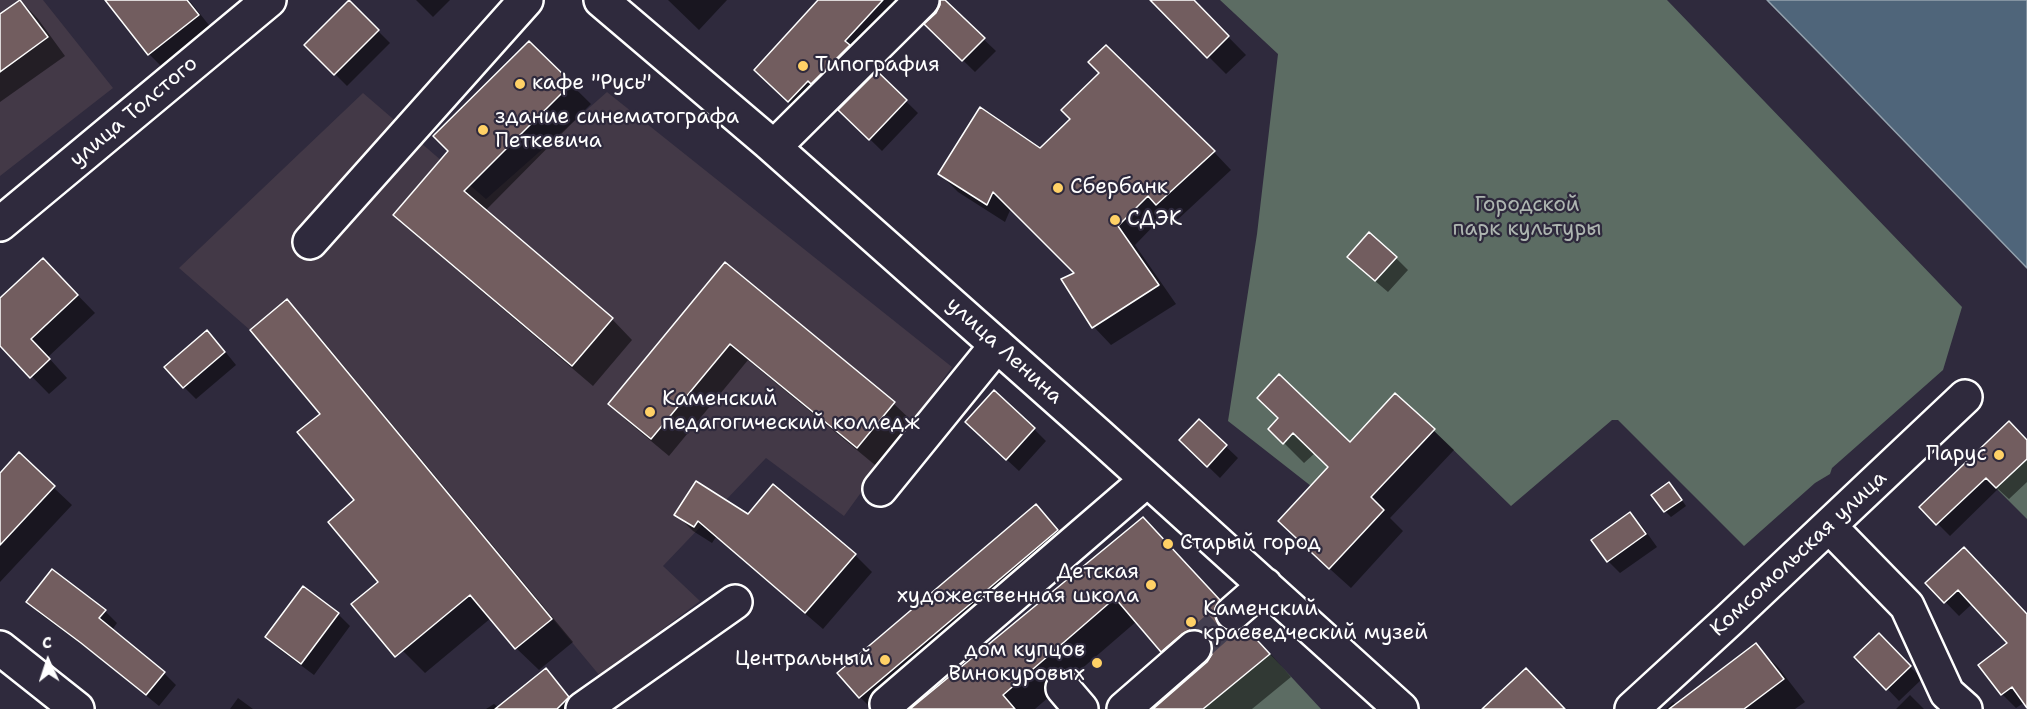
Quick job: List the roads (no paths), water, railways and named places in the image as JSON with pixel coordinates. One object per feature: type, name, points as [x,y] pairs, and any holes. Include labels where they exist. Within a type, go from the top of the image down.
[{"type":"street","name":"улица Толстого","points":[[0,224],[269,0]]},
{"type":"street","points":[[310,242],[526,0]]},
{"type":"street","name":"улица Ленина","points":[[601,0],[774,147],[1401,709]]},
{"type":"street","points":[[774,147],[922,0]]},
{"type":"street","points":[[880,489],[997,345]]},
{"type":"street","name":"Комсомольская улица","points":[[1632,709],[1965,397]]},
{"type":"street","points":[[887,704],[1148,480]]},
{"type":"street","points":[[1829,526],[1907,606],[1947,693],[1965,709]]},
{"type":"street","points":[[1233,613],[1265,585]]},
{"type":"street","points":[[583,709],[735,602]]},
{"type":"street","points":[[0,648],[77,709]]},
{"type":"street","points":[[1124,709],[1194,648]]},
{"type":"water","points":[[1767,0],[2027,0],[2027,268],[1823,57]]},
{"type":"tunnel","points":[[1194,648],[1233,613]]},
{"type":"place","name":"Типография","points":[[803,66]]},
{"type":"place","name":"кафе \"Русь\"","points":[[520,84]]},
{"type":"place","name":"здание синематографа Петкевича","points":[[483,130]]},
{"type":"place","name":"Сбербанк","points":[[1058,188]]},
{"type":"place","name":"СДЭК","points":[[1115,220]]},
{"type":"place","name":"Каменский педагогический колледж","points":[[650,412]]},
{"type":"place","name":"Парус","points":[[1999,455]]},
{"type":"place","name":"Старый город","points":[[1168,544]]},
{"type":"place","name":"Детская художественная школа","points":[[1151,585]]},
{"type":"place","name":"Каменский краеведческий музей","points":[[1191,622]]},
{"type":"place","name":"Центральный","points":[[885,660]]},
{"type":"place","name":"дом купцов Винокуровых","points":[[1097,663]]},
{"type":"park label","name":"Городской парк культуры","points":[[1527,218]]}]
